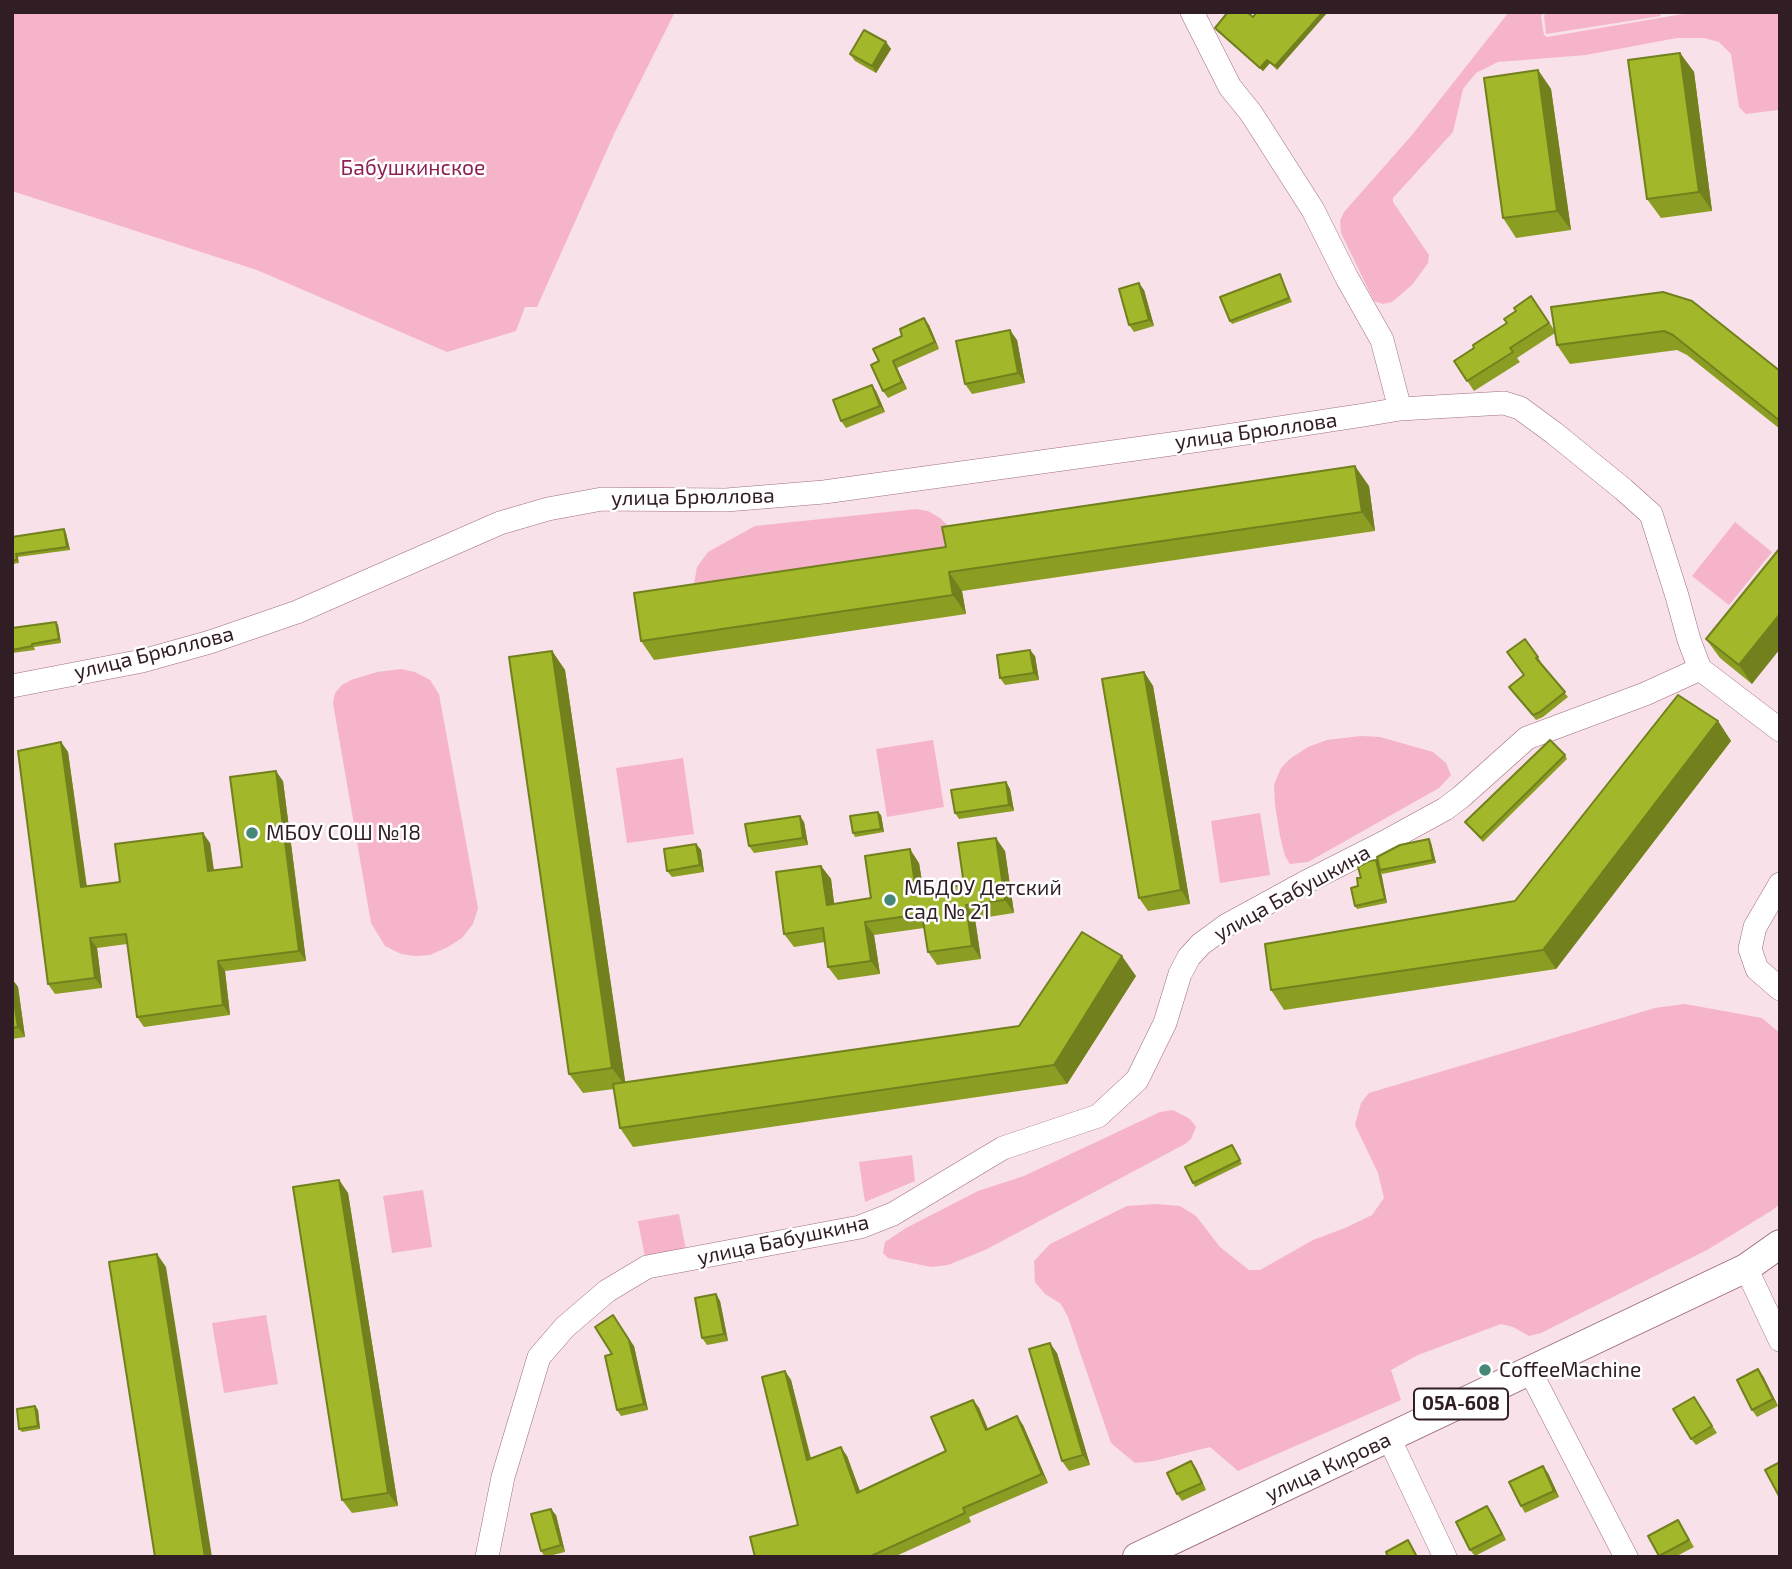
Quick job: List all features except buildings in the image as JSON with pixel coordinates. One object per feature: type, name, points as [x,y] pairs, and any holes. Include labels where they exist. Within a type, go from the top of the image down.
[{"type":"main road","name":"улица Кирова","points":[[1137,1557],[1746,1268],[1780,1244]]},
{"type":"street","points":[[1192,12],[1230,87],[1251,113],[1313,210],[1382,340],[1400,408],[1504,403],[1520,408],[1623,489],[1651,514],[1700,669],[1780,730]]},
{"type":"street","name":"улица Брюллова","points":[[12,686],[142,660],[210,642],[297,612],[500,523],[548,509],[602,499],[726,500],[824,492],[1200,440],[1400,408]]},
{"type":"street","name":"улица Бабушкина","points":[[487,1557],[503,1477],[540,1357],[565,1327],[607,1292],[647,1267],[860,1227],[893,1214],[1003,1149],[1098,1115],[1137,1080],[1165,1023],[1180,974],[1189,957],[1201,944],[1227,925],[1445,809],[1527,738],[1645,694],[1700,669]]},
{"type":"street","points":[[1780,884],[1755,927],[1750,949],[1757,969],[1780,989]]},
{"type":"street","points":[[1746,1268],[1780,1340]]},
{"type":"street","points":[[1530,1371],[1626,1557]]},
{"type":"street","points":[[1390,1438],[1445,1557]]},
{"type":"green space","name":"Бабушкинское","points":[[12,12],[675,12],[615,132],[537,307],[525,307],[516,331],[447,352],[257,270],[12,191]]},
{"type":"green space","points":[[1509,12],[1544,12],[1541,16],[1544,35],[1547,37],[1695,12],[1780,12],[1780,108],[1746,114],[1739,107],[1731,54],[1719,42],[1704,38],[1677,38],[1586,55],[1498,62],[1476,73],[1463,89],[1453,132],[1393,198],[1393,202],[1429,255],[1428,263],[1412,285],[1392,302],[1383,304],[1374,301],[1341,233],[1340,221],[1344,212],[1412,135]]},
{"type":"green space","points":[[1546,12],[1660,12],[1661,16],[1546,34]]},
{"type":"green space","points":[[916,509],[928,511],[947,525],[950,547],[693,590],[697,567],[708,552],[755,526]]},
{"type":"green space","points":[[1735,522],[1772,552],[1729,605],[1692,576]]},
{"type":"green space","points":[[401,669],[415,672],[430,680],[439,694],[478,908],[473,924],[462,938],[430,955],[401,954],[385,946],[371,923],[333,703],[335,693],[351,680],[377,672]]},
{"type":"green space","points":[[1380,737],[1433,752],[1446,763],[1451,775],[1439,788],[1308,862],[1290,864],[1285,856],[1275,805],[1274,785],[1281,768],[1308,747],[1327,740]]},
{"type":"green space","points":[[933,740],[944,807],[887,817],[876,749]]},
{"type":"green space","points":[[683,758],[694,834],[627,843],[616,768]]},
{"type":"green space","points":[[1260,813],[1270,875],[1220,883],[1211,821]]},
{"type":"green space","points":[[1685,1004],[1762,1018],[1780,1033],[1780,1204],[1771,1211],[1707,1250],[1541,1333],[1529,1336],[1501,1324],[1418,1355],[1391,1370],[1401,1400],[1238,1471],[1210,1447],[1135,1463],[1111,1443],[1068,1317],[1061,1304],[1045,1294],[1035,1282],[1034,1261],[1050,1244],[1127,1206],[1180,1206],[1196,1216],[1220,1247],[1249,1270],[1260,1270],[1313,1240],[1372,1215],[1384,1198],[1378,1173],[1355,1125],[1361,1103],[1369,1093],[1655,1008]]},
{"type":"green space","points":[[1173,1110],[1190,1119],[1196,1127],[1191,1139],[1185,1144],[985,1250],[948,1265],[931,1267],[888,1258],[883,1253],[885,1242],[906,1228],[978,1191],[1024,1176],[1160,1112]]},
{"type":"green space","points":[[912,1155],[915,1181],[865,1202],[859,1162]]},
{"type":"green space","points":[[423,1190],[432,1247],[392,1253],[383,1196]]},
{"type":"green space","points":[[679,1214],[686,1250],[645,1257],[638,1221]]},
{"type":"green space","points":[[266,1315],[278,1384],[224,1393],[212,1323]]},
{"type":"place","name":"МБОУ СОШ №18","points":[[252,833]]},
{"type":"place","name":"МБДОУ Детский сад № 21","points":[[890,900]]},
{"type":"place","name":"CoffeeMachine","points":[[1485,1370]]}]
